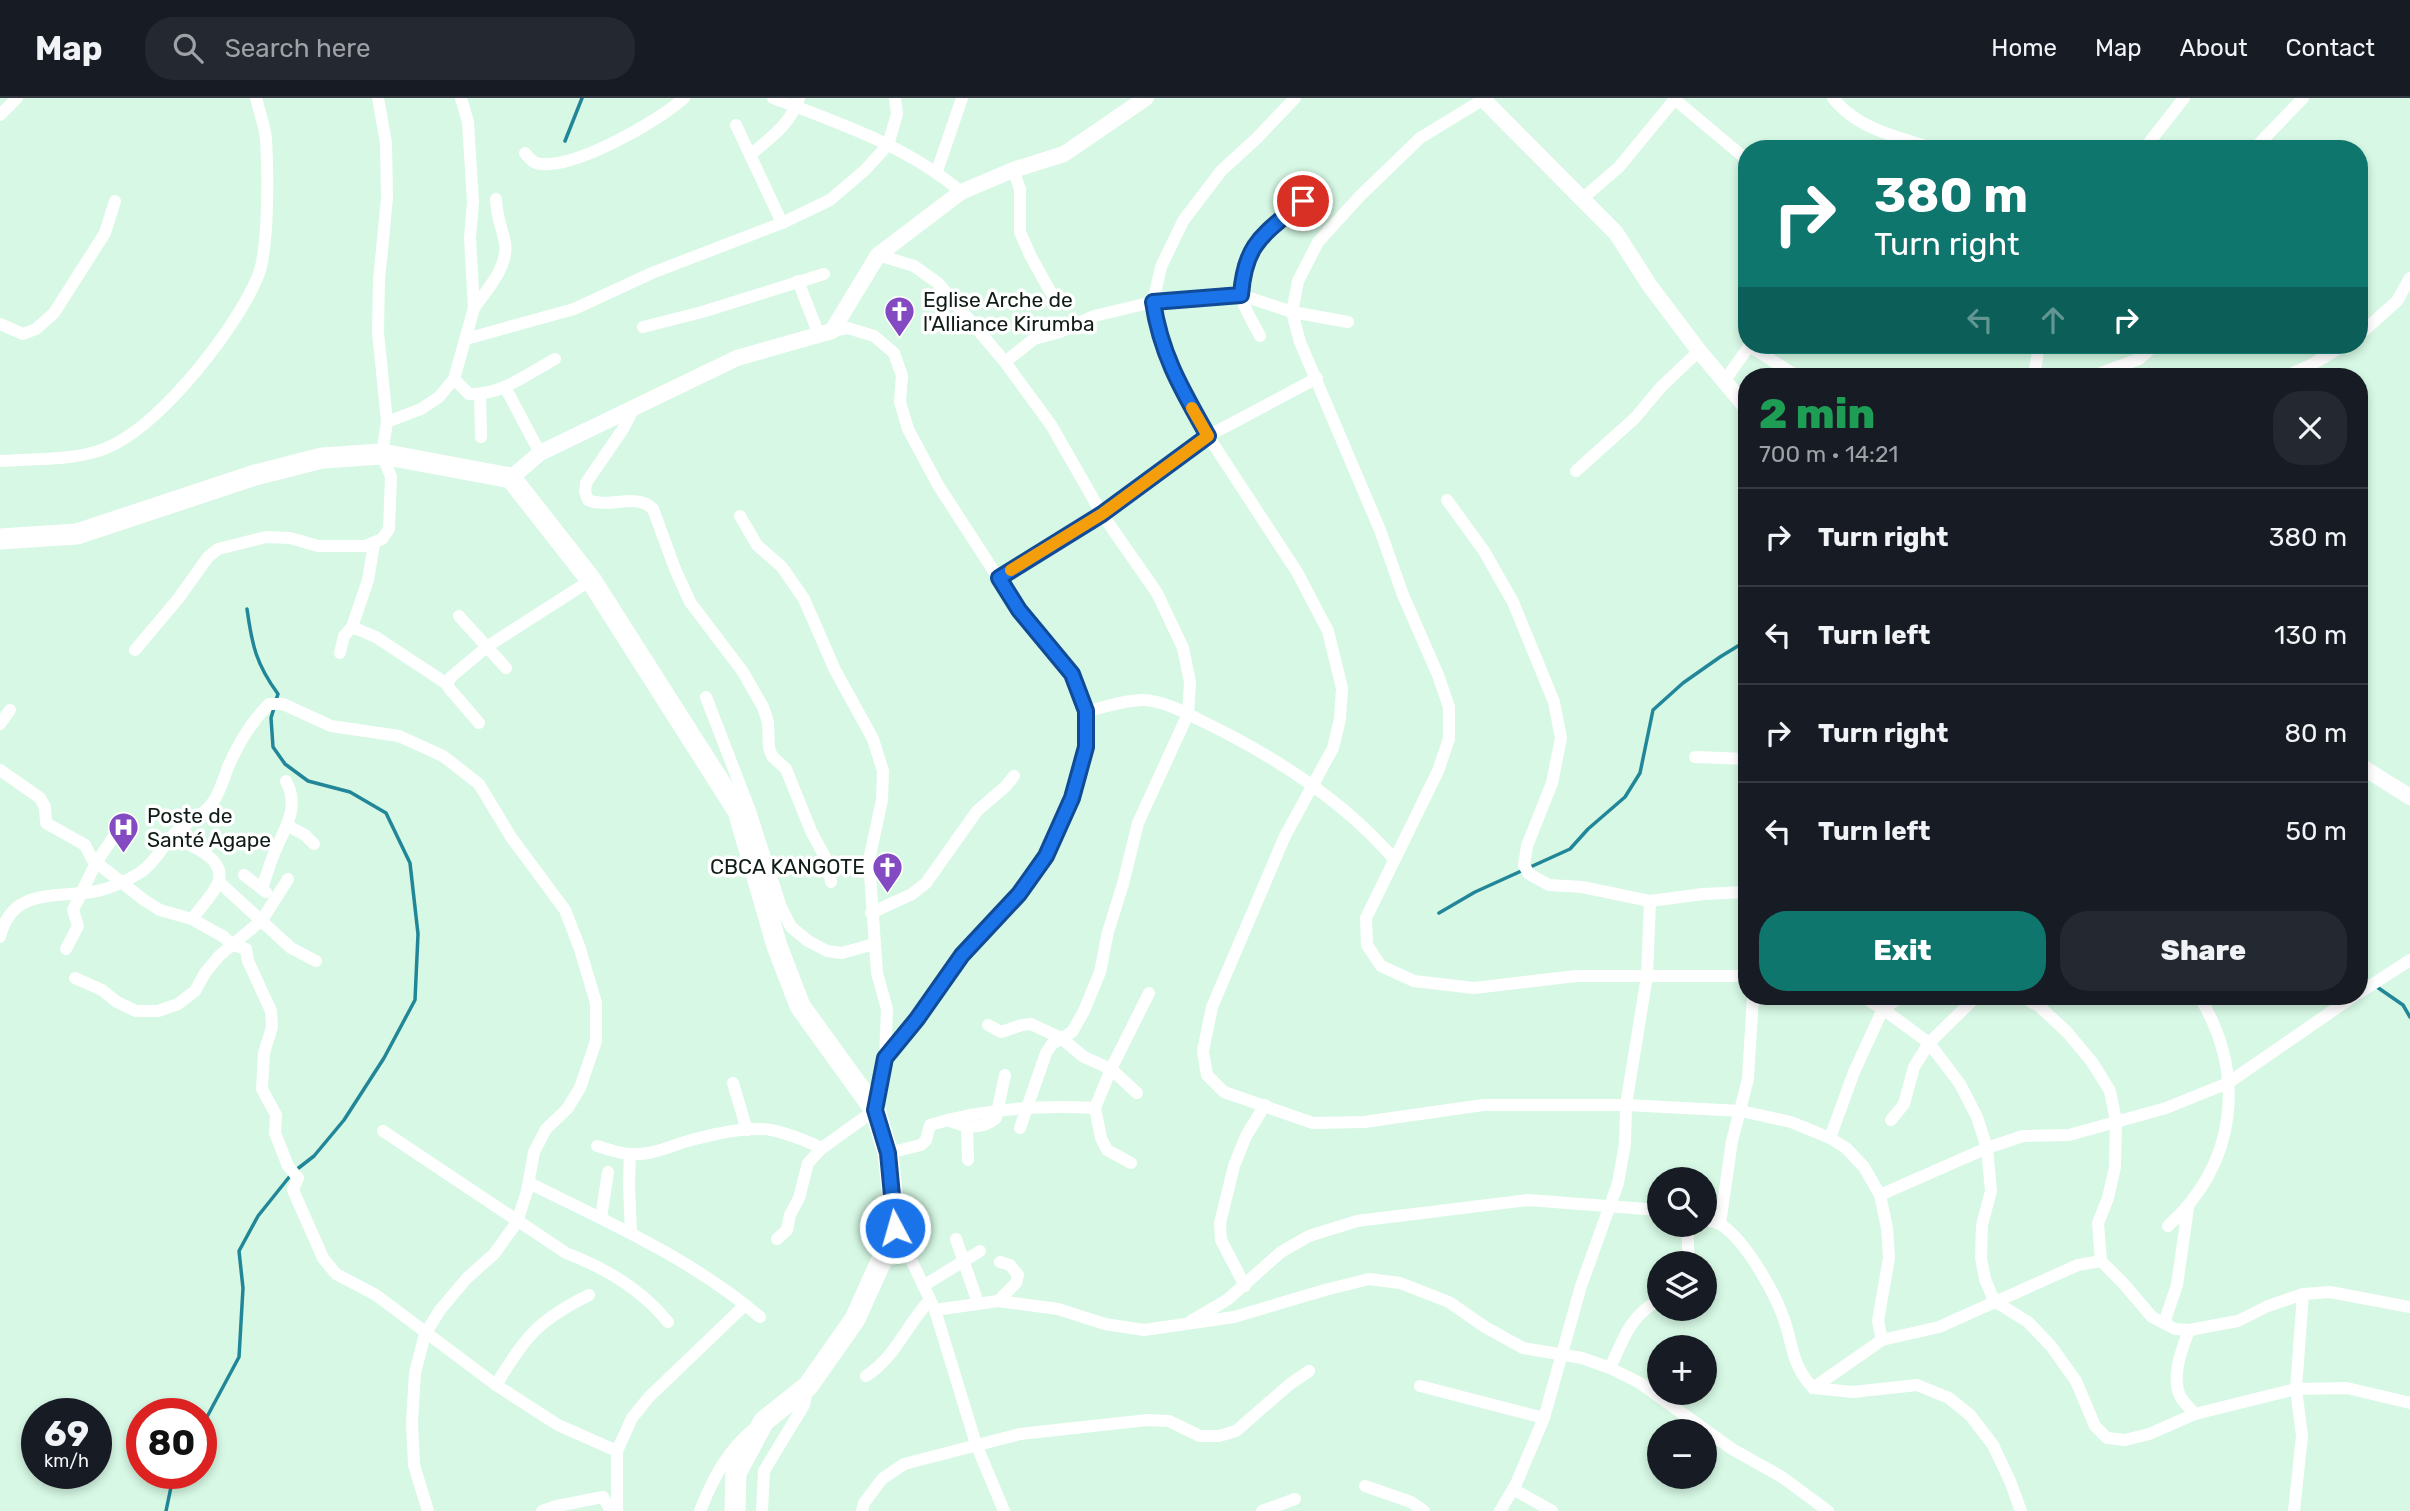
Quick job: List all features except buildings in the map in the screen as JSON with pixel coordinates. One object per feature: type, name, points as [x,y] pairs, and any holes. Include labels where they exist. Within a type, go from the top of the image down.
[{"type":"highway","points":[[0,539],[77,534],[255,475],[322,458],[382,454],[511,478],[591,580],[738,811],[777,946],[800,1006],[875,1110],[888,1153],[895,1228],[855,1319],[808,1386],[764,1421],[736,1472],[735,1511]]},
{"type":"street","points":[[0,114],[17,98]]},
{"type":"street","points":[[0,461],[74,457],[114,445],[143,424],[185,384],[228,330],[259,275],[266,224],[266,137],[256,98]]},
{"type":"street","points":[[135,650],[218,548],[266,537],[289,538],[318,546],[365,546],[374,544],[389,529],[391,477],[382,454],[387,422],[379,332],[379,280],[387,198],[386,143],[378,98]]},
{"type":"street","points":[[387,422],[421,409],[439,397],[454,379],[474,308],[470,238],[473,202],[468,122],[461,98]]},
{"type":"street","points":[[525,153],[531,161],[556,164],[589,153],[653,123],[684,98]]},
{"type":"street","points":[[773,98],[798,103],[888,145],[937,171],[961,192]]},
{"type":"street","points":[[466,339],[574,309],[652,273],[782,223],[830,200],[865,170],[888,145],[897,114],[895,98]]},
{"type":"street","points":[[937,171],[962,98]]},
{"type":"street","points":[[825,333],[878,255],[961,192],[1013,170],[1064,154],[1146,98]]},
{"type":"street","points":[[1295,98],[1221,171],[1183,221],[1161,267],[1153,302],[1158,331],[1175,379],[1208,436],[1297,572],[1328,631],[1342,688],[1340,719],[1332,748],[1285,836],[1212,1007],[1203,1051],[1207,1074],[1224,1092],[1313,1123],[1364,1122],[1483,1105],[1626,1105],[1741,1111],[1791,1122],[1830,1138],[1846,1148],[1864,1167],[1880,1195],[1887,1228],[1889,1258],[1878,1321],[1882,1340]]},
{"type":"street","points":[[1833,98],[1843,111],[1889,135],[1906,140]]},
{"type":"street","points":[[2151,140],[2184,98]]},
{"type":"street","points":[[2263,140],[2303,98]]},
{"type":"street","points":[[1738,397],[1650,286],[1616,233],[1483,99],[1420,138],[1360,196],[1318,242],[1298,281],[1292,312],[1300,342],[1380,530],[1403,596],[1438,675],[1448,707],[1449,738],[1438,771],[1366,918],[1367,945],[1381,966],[1414,981],[1474,988],[1576,976],[1738,976]]},
{"type":"street","points":[[1583,198],[1619,167],[1674,99],[1738,152]]},
{"type":"street","points":[[750,155],[784,126],[798,103]]},
{"type":"street","points":[[736,125],[782,223]]},
{"type":"street","points":[[1013,170],[1020,189],[1020,224],[1024,243],[1050,291]]},
{"type":"street","points":[[1261,336],[1241,295],[1242,273],[1248,256],[1256,242],[1318,188]]},
{"type":"street","points":[[474,308],[495,279],[506,245],[498,219],[496,199]]},
{"type":"street","points":[[0,324],[23,334],[36,329],[54,313],[105,233],[115,201]]},
{"type":"street","points":[[878,255],[914,266],[938,283],[1005,362],[1051,425],[1102,514],[1157,593],[1183,648],[1191,682],[1188,714],[1138,823],[1124,884],[1108,932],[1100,972],[1072,1032],[1052,1044],[1046,1052],[1020,1128]]},
{"type":"street","points":[[643,327],[702,313],[824,274]]},
{"type":"street","points":[[2368,327],[2397,301],[2410,278]]},
{"type":"street","points":[[798,281],[825,333]]},
{"type":"street","points":[[1005,362],[1034,339],[1060,332],[1094,316],[1153,302],[1241,295],[1292,312],[1348,323]]},
{"type":"street","points":[[511,478],[540,453],[737,358],[848,328],[874,336],[894,353],[902,376],[900,401],[908,429],[938,485],[1019,610],[1072,674],[1086,711],[1086,747],[1072,798],[1046,856],[1019,894],[962,955],[917,1019],[885,1058]]},
{"type":"street","points":[[1576,471],[1634,418],[1661,387],[1699,351]]},
{"type":"street","points":[[1725,380],[1743,354]]},
{"type":"street","points":[[1763,354],[1785,368]]},
{"type":"street","points":[[2115,368],[2140,359],[2145,354]]},
{"type":"street","points":[[2306,368],[2330,354]]},
{"type":"street","points":[[454,379],[469,394],[480,394],[505,387],[555,359]]},
{"type":"street","points":[[999,578],[1102,514],[1208,436],[1317,378]]},
{"type":"street","points":[[505,387],[540,453]]},
{"type":"street","points":[[480,394],[481,437]]},
{"type":"street","points":[[634,408],[586,483],[588,500],[596,503],[641,501],[648,503],[653,509],[690,602],[743,672],[763,707],[768,722],[772,756],[786,769],[811,831],[826,859],[831,882]]},
{"type":"street","points":[[1447,500],[1484,551],[1513,603],[1554,702],[1561,738],[1552,783],[1527,846],[1527,869],[1549,885],[1582,887],[1650,901],[1738,892]]},
{"type":"street","points":[[740,516],[757,545],[782,567],[804,599],[835,670],[873,739],[883,771],[882,800],[869,860],[877,973],[887,1009],[885,1058],[875,1110],[822,1148],[808,1163],[787,1230],[777,1239]]},
{"type":"street","points":[[340,653],[344,636],[352,627],[368,580],[374,544]]},
{"type":"street","points":[[447,684],[451,677],[488,646],[591,580]]},
{"type":"street","points":[[460,616],[506,668]]},
{"type":"street","points":[[352,627],[376,637],[447,684],[479,723]]},
{"type":"street","points":[[706,697],[750,811],[781,907],[792,927],[808,941],[827,951],[842,953],[874,944]]},
{"type":"street","points":[[1086,711],[1143,700],[1188,714],[1238,738],[1312,785],[1373,836],[1394,859]]},
{"type":"street","points":[[0,937],[10,913],[21,903],[36,898],[97,891],[120,884],[143,871],[183,826],[197,818],[213,802],[234,754],[249,728],[276,704],[331,726],[399,736],[443,757],[479,784],[511,837],[565,910],[596,1003],[596,1041],[580,1088],[567,1108],[546,1129],[534,1152],[517,1222],[494,1254],[467,1278],[425,1334],[415,1373],[412,1422],[414,1465],[428,1511]]},
{"type":"street","points":[[0,724],[10,710]]},
{"type":"street","points":[[1695,757],[1738,759]]},
{"type":"street","points":[[0,770],[40,798],[46,807],[46,823],[85,845],[96,863],[120,884],[160,910],[192,919],[224,936],[233,946],[246,949],[248,961],[271,1011],[272,1027],[264,1053],[262,1089],[276,1115],[275,1133],[288,1166],[298,1178],[293,1190],[323,1258],[336,1275],[376,1295],[425,1334],[558,1426],[617,1451]]},
{"type":"street","points":[[2368,771],[2410,797]]},
{"type":"street","points":[[871,913],[912,894],[926,883],[977,811],[1014,776]]},
{"type":"street","points":[[262,888],[274,852],[292,814],[292,793],[286,782]]},
{"type":"street","points":[[288,826],[305,835],[314,844]]},
{"type":"street","points":[[66,948],[78,926],[73,910],[96,863],[114,836]]},
{"type":"street","points":[[172,837],[195,847],[212,859],[219,869],[219,882],[192,919]]},
{"type":"street","points":[[244,875],[275,899]]},
{"type":"street","points":[[75,978],[102,990],[117,1002],[136,1011],[158,1011],[178,1004],[195,991],[212,963],[262,920],[288,879]]},
{"type":"street","points":[[219,882],[291,948],[316,961]]},
{"type":"street","points":[[1500,1511],[1513,1489],[1544,1418],[1581,1286],[1618,1183],[1625,1144],[1626,1105],[1647,976],[1650,901]]},
{"type":"street","points":[[2368,987],[2410,960]]},
{"type":"street","points":[[1131,1163],[1107,1150],[1101,1138],[1095,1108],[1149,993]]},
{"type":"street","points":[[1720,1224],[1732,1141],[1748,1079],[1752,1005]]},
{"type":"street","points":[[1876,1005],[1929,1043],[1960,1084],[1977,1116],[1987,1147],[1991,1191],[1982,1225],[1981,1258],[1985,1279],[1994,1301],[2028,1322],[2051,1346],[2076,1381],[2095,1426],[2106,1438],[2124,1440],[2149,1434],[2195,1413],[2297,1389],[2347,1388],[2410,1403]]},
{"type":"street","points":[[1830,1138],[1854,1072],[1883,1009],[1889,1005]]},
{"type":"street","points":[[1891,1120],[1904,1104],[1914,1068],[1929,1043],[1968,1005]]},
{"type":"street","points":[[2037,1005],[2092,1062],[2110,1091],[2116,1121],[2115,1167],[2108,1198],[2098,1223],[2101,1261],[2152,1317],[2175,1329],[2189,1330],[2238,1321],[2268,1306],[2303,1294],[2330,1292],[2410,1307]]},
{"type":"street","points":[[2168,1227],[2188,1208],[2215,1163],[2224,1141],[2230,1106],[2228,1083],[2213,1018],[2205,1005]]},
{"type":"street","points":[[1880,1195],[1987,1147],[2023,1136],[2069,1135],[2166,1108],[2228,1083],[2341,1005]]},
{"type":"street","points":[[988,1025],[1001,1032],[1031,1024],[1061,1038],[1084,1057],[1111,1069],[1137,1093]]},
{"type":"street","points":[[947,1120],[967,1127],[992,1122],[996,1118],[1005,1075]]},
{"type":"street","points":[[733,1083],[747,1130]]},
{"type":"street","points":[[1245,1286],[1221,1240],[1220,1223],[1234,1166],[1246,1136],[1265,1105]]},
{"type":"street","points":[[888,1153],[921,1145],[926,1140],[930,1125],[963,1114],[1028,1107],[1095,1108]]},
{"type":"street","points":[[967,1127],[968,1160]]},
{"type":"street","points":[[597,1146],[631,1154],[668,1149],[689,1141],[747,1130],[770,1129],[822,1148]]},
{"type":"street","points":[[383,1130],[566,1253],[587,1261],[635,1287],[653,1303],[668,1322]]},
{"type":"street","points":[[631,1154],[631,1233]]},
{"type":"street","points":[[601,1218],[608,1172]]},
{"type":"street","points":[[528,1183],[631,1233],[688,1266],[760,1317]]},
{"type":"street","points":[[1185,1325],[1227,1300],[1281,1252],[1309,1236],[1357,1221],[1528,1200],[1647,1209]]},
{"type":"street","points":[[2164,1323],[2178,1285],[2188,1208]]},
{"type":"street","points":[[1717,1223],[1741,1244],[1765,1278],[1787,1327],[1792,1355],[1800,1373],[1813,1388],[1853,1392],[1917,1385],[1949,1398],[1970,1415],[1993,1445],[2021,1511]]},
{"type":"street","points":[[895,1228],[932,1305],[976,1444],[1004,1511]]},
{"type":"street","points":[[956,1239],[978,1303]]},
{"type":"street","points":[[923,1286],[964,1263],[979,1251]]},
{"type":"street","points":[[1813,1388],[1882,1340],[1939,1326],[2078,1265],[2101,1261]]},
{"type":"street","points":[[998,1301],[1016,1283],[1018,1275],[1010,1265],[1000,1262]]},
{"type":"street","points":[[866,1376],[880,1367],[892,1353],[919,1312],[932,1305],[998,1301],[1058,1309],[1105,1324],[1144,1331],[1234,1317],[1369,1279],[1400,1283],[1449,1302],[1485,1327],[1523,1348],[1582,1359],[1610,1368],[1640,1383],[1732,1449],[1782,1477],[1828,1511]]},
{"type":"street","points":[[2294,1511],[2302,1436],[2297,1389],[2303,1294]]},
{"type":"street","points":[[496,1385],[520,1345],[543,1321],[589,1295]]},
{"type":"street","points":[[617,1511],[617,1451],[632,1418],[649,1396],[745,1304]]},
{"type":"street","points":[[1610,1368],[1628,1328],[1637,1315],[1647,1308]]},
{"type":"street","points":[[2189,1330],[2181,1351],[2177,1382],[2181,1398],[2195,1413]]},
{"type":"street","points":[[862,1511],[864,1503],[882,1479],[904,1464],[1020,1434],[1147,1420],[1169,1421],[1200,1436],[1219,1436],[1236,1431],[1309,1371]]},
{"type":"street","points":[[762,1511],[764,1471],[804,1405],[808,1386]]},
{"type":"street","points":[[1420,1386],[1544,1418]]},
{"type":"street","points":[[700,1511],[714,1479],[742,1438],[764,1421]]},
{"type":"street","points":[[1365,1486],[1411,1502],[1424,1511]]},
{"type":"street","points":[[1513,1489],[1552,1511]]},
{"type":"street","points":[[542,1511],[603,1497],[611,1511]]},
{"type":"street","points":[[1262,1511],[1295,1499]]},
{"type":"waterway","points":[[565,141],[582,98]]},
{"type":"waterway","points":[[247,609],[256,654],[278,694],[276,700]]},
{"type":"waterway","points":[[1439,913],[1475,892],[1570,849],[1588,829],[1625,797],[1640,773],[1653,710],[1683,683],[1738,646]]},
{"type":"waterway","points":[[274,708],[271,718],[273,747],[285,764],[308,781],[350,792],[386,813],[410,863],[418,934],[415,1000],[384,1058],[344,1120],[314,1156],[296,1170]]},
{"type":"waterway","points":[[2377,987],[2403,1005],[2410,1017]]},
{"type":"waterway","points":[[217,1398],[239,1357],[243,1288],[239,1251],[258,1216],[290,1176]]},
{"type":"waterway","points":[[166,1511],[171,1489]]},
{"type":"slow traffic","points":[[1011,570],[1102,514],[1208,436],[1192,408]]},
{"type":"place","name":"Eglise Arche de l'Alliance Kirumba","points":[[900,339]]},
{"type":"place","name":"Poste de Santé Agape","points":[[124,855]]},
{"type":"place","name":"CBCA KANGOTE","points":[[888,894]]},
{"type":"route","points":[[895,1228],[888,1153],[875,1110],[885,1058],[917,1019],[962,955],[1019,894],[1046,856],[1072,798],[1086,747],[1086,711],[1072,674],[1019,610],[999,578],[1102,514],[1208,436],[1175,379],[1158,331],[1153,302],[1241,295],[1242,273],[1256,242],[1303,201]]}]
